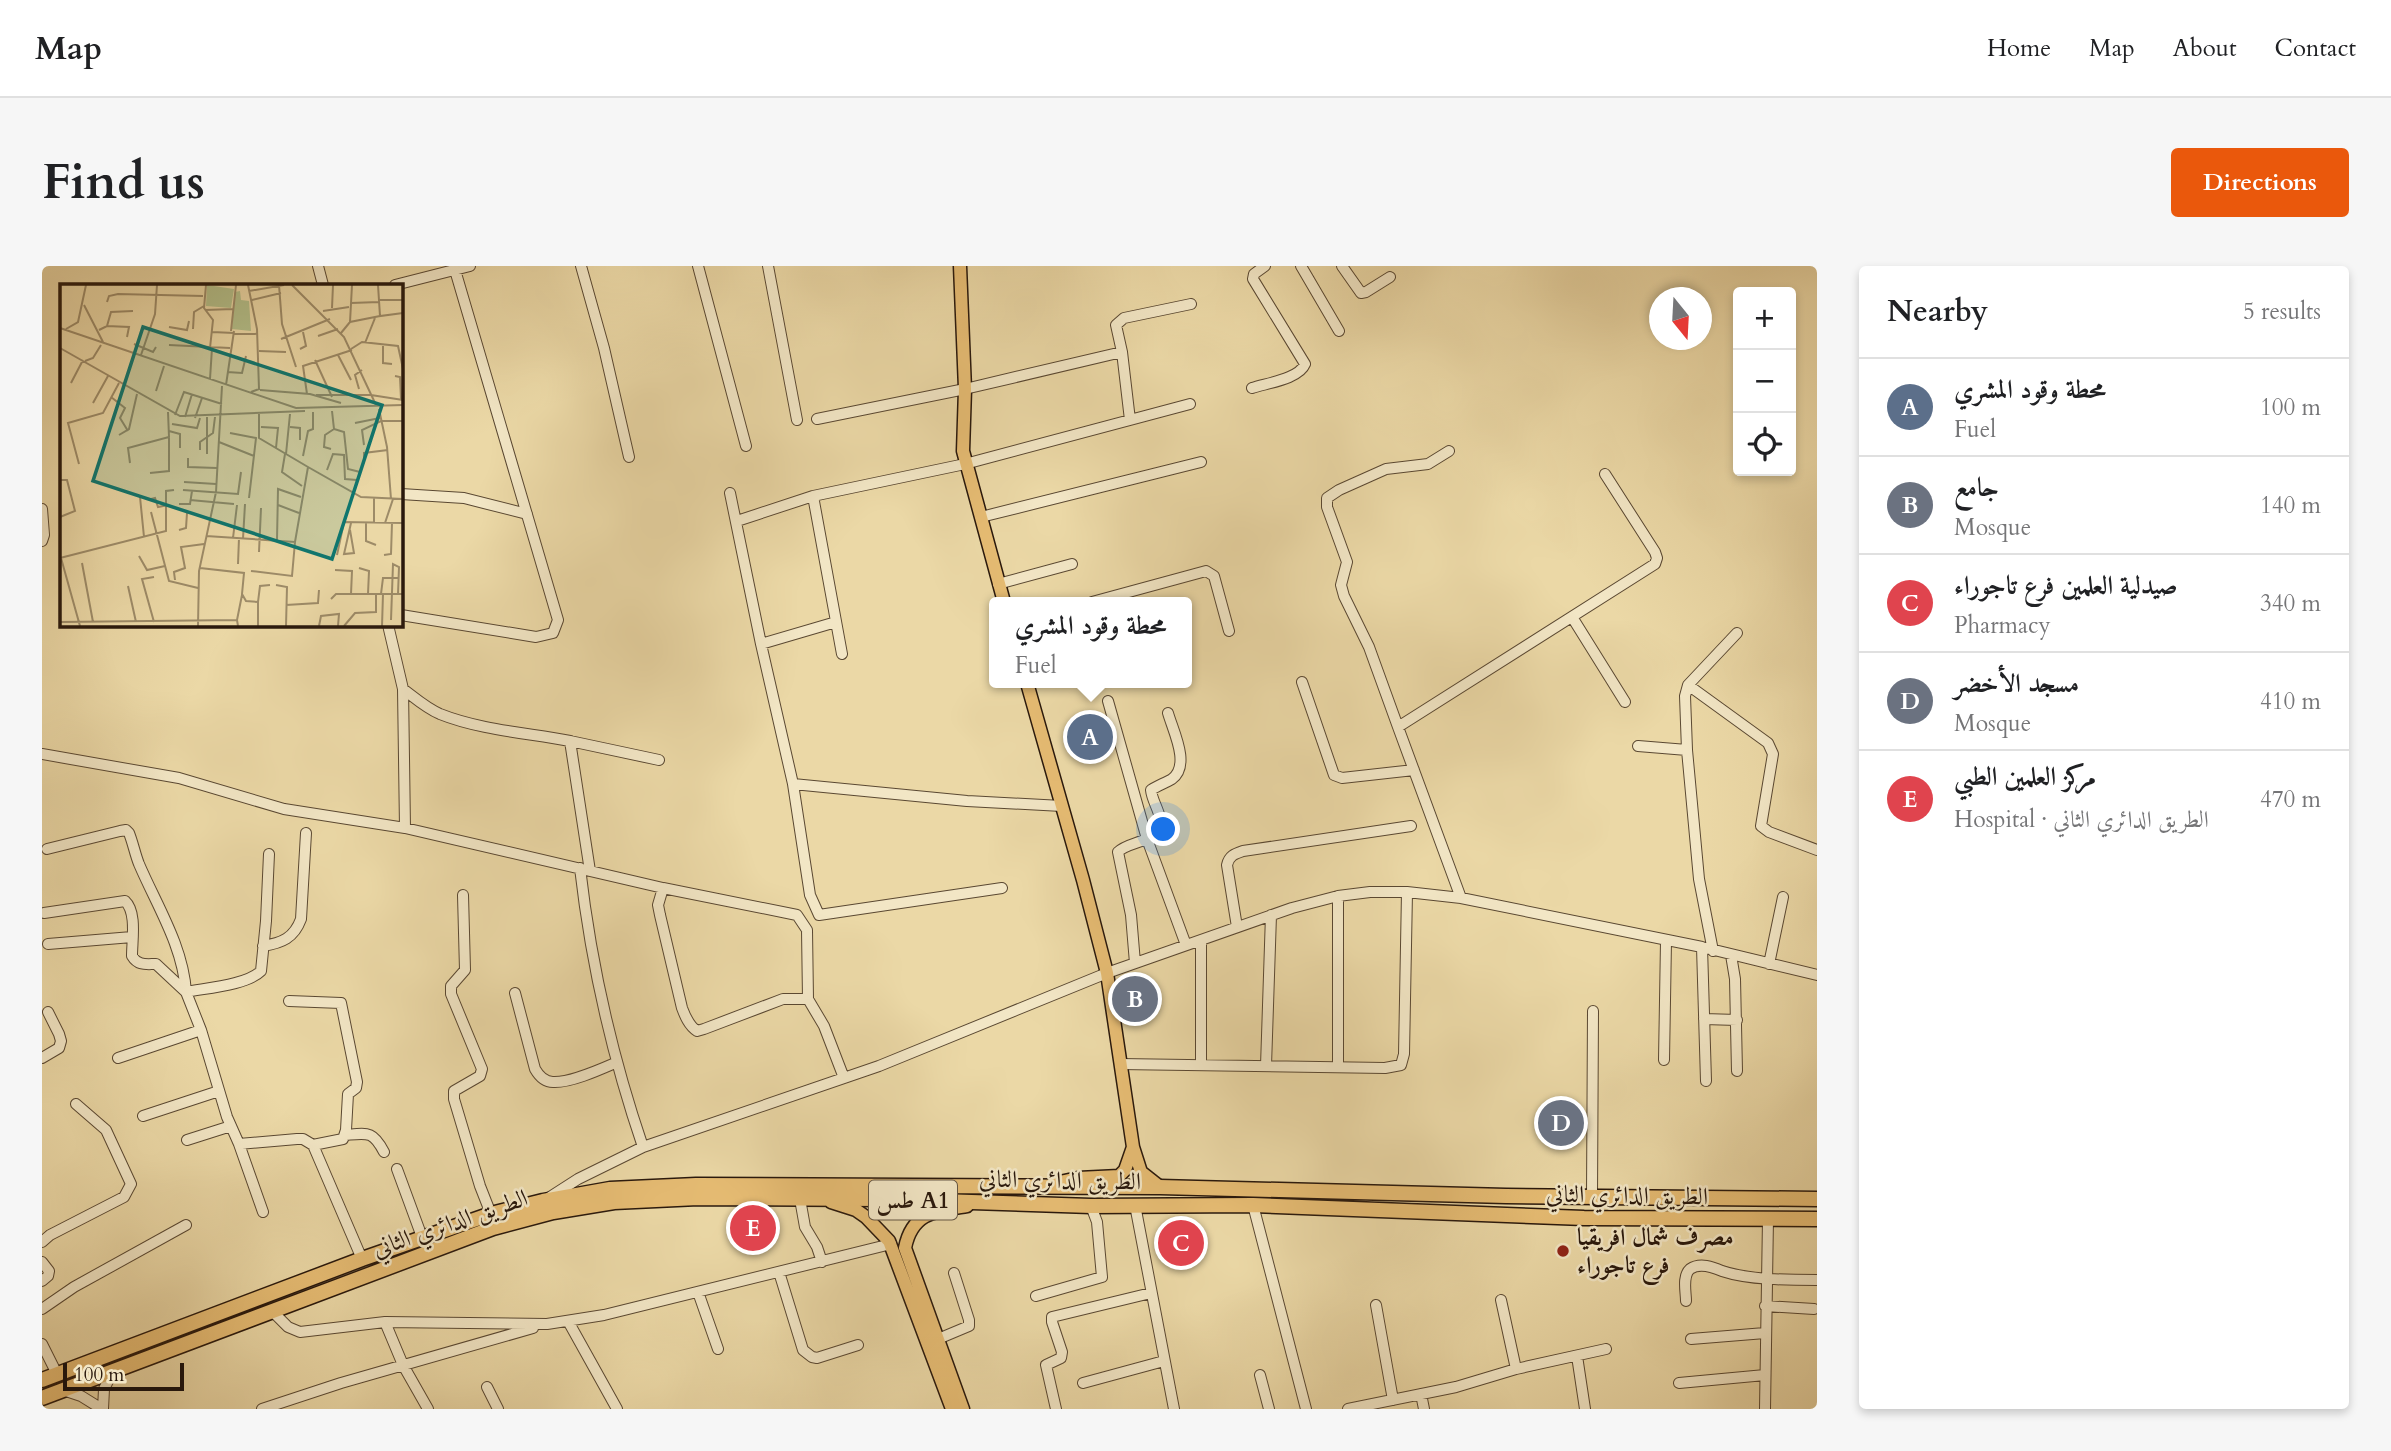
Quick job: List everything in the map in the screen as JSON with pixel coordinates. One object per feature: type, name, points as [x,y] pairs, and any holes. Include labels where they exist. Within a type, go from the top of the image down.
[{"type":"highway","name":"الطريق الدائري الثاني","points":[[42,1380],[422,1237],[491,1214],[610,1189],[695,1185],[1160,1187],[1527,1196],[1817,1199]]},
{"type":"highway","points":[[1477,1213],[1481,1205],[1478,1195]]},
{"type":"highway","points":[[1523,1216],[1520,1204],[1527,1196]]},
{"type":"highway","name":"الطريق الدائري الثاني","points":[[43,1397],[493,1228],[553,1212],[614,1202],[661,1199],[800,1199],[1091,1206],[1253,1205],[1523,1216],[1817,1219]]},
{"type":"main road","points":[[960,266],[965,389],[962,432],[965,464],[1002,597]]},
{"type":"main road","points":[[1028,688],[1107,973],[1133,1147],[1145,1178],[1160,1187]]},
{"type":"main road","points":[[1042,1187],[1069,1180],[1119,1176],[1125,1170],[1133,1147]]},
{"type":"main road","points":[[824,1200],[856,1210],[878,1227],[891,1244],[952,1409]]},
{"type":"main road","points":[[963,1409],[905,1248],[913,1224],[926,1215],[988,1202]]},
{"type":"street","points":[[318,266],[323,284]]},
{"type":"street","points":[[399,284],[470,266]]},
{"type":"street","points":[[581,266],[604,348],[629,457]]},
{"type":"street","points":[[698,266],[746,446]]},
{"type":"street","points":[[768,266],[797,420]]},
{"type":"street","points":[[1301,266],[1339,331]]},
{"type":"street","points":[[1342,266],[1361,293],[1390,277]]},
{"type":"street","points":[[1252,388],[1297,373],[1305,364],[1254,283],[1252,276],[1263,267]]},
{"type":"street","points":[[402,615],[536,637],[553,633],[558,620],[455,270]]},
{"type":"street","points":[[1130,420],[1116,325],[1118,320],[1191,304]]},
{"type":"street","points":[[817,419],[965,389],[1122,352]]},
{"type":"street","points":[[737,521],[813,496],[965,464],[1190,404]]},
{"type":"street","points":[[1449,451],[1428,464],[1386,470],[1339,490],[1327,498],[1327,507],[1347,562],[1341,585],[1344,596],[1368,647],[1461,898]]},
{"type":"street","points":[[981,517],[1201,461]]},
{"type":"street","points":[[1398,727],[1657,561],[1655,552],[1605,474]]},
{"type":"street","points":[[730,493],[793,784],[810,895],[819,915],[1002,888]]},
{"type":"street","points":[[402,495],[464,498],[527,514]]},
{"type":"street","points":[[813,496],[842,654]]},
{"type":"street","points":[[42,509],[42,541]]},
{"type":"street","points":[[998,584],[1072,564]]},
{"type":"street","points":[[1110,597],[1206,571],[1214,576],[1229,631]]},
{"type":"street","points":[[1572,617],[1625,702]]},
{"type":"street","points":[[761,644],[836,622]]},
{"type":"street","points":[[388,626],[403,689],[405,828]]},
{"type":"street","points":[[1713,951],[1699,878],[1687,750],[1685,696],[1688,685],[1737,633]]},
{"type":"street","points":[[1302,682],[1334,775],[1342,778],[1414,770]]},
{"type":"street","points":[[1688,685],[1768,743],[1773,754],[1761,827],[1817,850]]},
{"type":"street","points":[[403,689],[441,714],[467,722],[659,760]]},
{"type":"street","points":[[1108,701],[1147,839],[1186,945]]},
{"type":"street","points":[[1135,963],[1131,915],[1118,852],[1121,848],[1147,839],[1157,831],[1160,819],[1151,790],[1172,778],[1181,767],[1168,713]]},
{"type":"street","points":[[570,741],[601,995],[615,1063],[643,1147]]},
{"type":"street","points":[[1638,746],[1687,750]]},
{"type":"street","points":[[42,754],[179,778],[284,808],[405,828],[663,888],[797,915],[807,929],[808,999],[824,1026],[844,1078]]},
{"type":"street","points":[[793,784],[967,801],[1062,806]]},
{"type":"street","points":[[1237,927],[1227,865],[1228,859],[1233,855],[1242,851],[1411,826]]},
{"type":"street","points":[[47,849],[120,831],[126,830],[129,833],[138,861],[177,946],[185,973],[186,992],[263,1212]]},
{"type":"street","points":[[263,946],[286,940],[299,927],[306,833]]},
{"type":"street","points":[[186,992],[243,981],[257,975],[262,965],[269,854]]},
{"type":"street","points":[[663,888],[658,905],[660,915],[682,1007],[693,1029],[705,1029],[783,999],[808,999]]},
{"type":"street","points":[[543,1201],[578,1179],[643,1147],[879,1066],[1107,973],[1271,915],[1338,896],[1370,892],[1407,892],[1461,898],[1702,947],[1817,975]]},
{"type":"street","points":[[1119,1064],[1396,1068],[1403,1061],[1407,892]]},
{"type":"street","points":[[463,895],[466,970],[451,986],[451,994],[482,1069],[480,1076],[454,1091],[454,1099],[491,1214]]},
{"type":"street","points":[[1338,896],[1338,1067]]},
{"type":"street","points":[[1769,964],[1783,897]]},
{"type":"street","points":[[44,913],[125,901],[130,904],[132,911],[132,956],[135,961],[156,964],[186,992]]},
{"type":"street","points":[[1266,1066],[1271,915]]},
{"type":"street","points":[[48,944],[132,937]]},
{"type":"street","points":[[1200,940],[1201,1065]]},
{"type":"street","points":[[1664,1060],[1665,941]]},
{"type":"street","points":[[1702,947],[1706,1081]]},
{"type":"street","points":[[1731,955],[1737,1020],[1737,1071]]},
{"type":"street","points":[[515,993],[535,1069],[540,1078],[552,1083],[615,1063]]},
{"type":"street","points":[[289,1001],[338,1001],[343,1006],[358,1082],[356,1088],[348,1094],[345,1135]]},
{"type":"street","points":[[1592,1197],[1593,1011]]},
{"type":"street","points":[[42,1058],[59,1048],[61,1041],[48,1012]]},
{"type":"street","points":[[1704,1019],[1737,1020]]},
{"type":"street","points":[[118,1058],[201,1030]]},
{"type":"street","points":[[143,1116],[219,1091]]},
{"type":"street","points":[[42,1242],[50,1235],[124,1197],[131,1184],[106,1130],[76,1104]]},
{"type":"street","points":[[187,1140],[231,1126]]},
{"type":"street","points":[[239,1144],[297,1139],[313,1145],[338,1141],[345,1135],[371,1135],[376,1138],[384,1152]]},
{"type":"street","points":[[313,1145],[362,1259]]},
{"type":"street","points":[[397,1169],[422,1237]]},
{"type":"street","points":[[800,1199],[805,1227],[822,1262]]},
{"type":"street","points":[[1135,1205],[1174,1409]]},
{"type":"street","points":[[1253,1205],[1306,1409]]},
{"type":"street","points":[[1036,1296],[1102,1277],[1097,1222],[1091,1206]]},
{"type":"street","points":[[1765,1409],[1768,1219]]},
{"type":"street","points":[[42,1309],[74,1287],[186,1225]]},
{"type":"street","points":[[262,1409],[547,1324],[604,1315],[891,1244]]},
{"type":"street","points":[[42,1262],[49,1271],[42,1281]]},
{"type":"street","points":[[1686,1301],[1686,1277],[1691,1268],[1698,1266],[1710,1266],[1736,1274],[1817,1280]]},
{"type":"street","points":[[779,1272],[803,1350],[817,1358],[858,1345]]},
{"type":"street","points":[[938,1339],[969,1326],[954,1273]]},
{"type":"street","points":[[698,1292],[718,1349]]},
{"type":"street","points":[[1056,1409],[1046,1365],[1061,1358],[1062,1352],[1052,1317],[1151,1293]]},
{"type":"street","points":[[1501,1300],[1516,1369]]},
{"type":"street","points":[[1376,1305],[1393,1400]]},
{"type":"street","points":[[1765,1306],[1814,1309]]},
{"type":"street","points":[[273,1312],[288,1327],[300,1332],[385,1322],[547,1324]]},
{"type":"street","points":[[568,1321],[617,1409]]},
{"type":"street","points":[[385,1322],[403,1365],[428,1409]]},
{"type":"street","points":[[1691,1339],[1765,1333]]},
{"type":"street","points":[[42,1344],[57,1374]]},
{"type":"street","points":[[1348,1409],[1456,1387],[1516,1369],[1606,1349]]},
{"type":"street","points":[[1577,1356],[1585,1409]]},
{"type":"street","points":[[1083,1383],[1164,1361]]},
{"type":"street","points":[[62,1390],[81,1396],[102,1409],[104,1389],[113,1371]]},
{"type":"street","points":[[1260,1375],[1269,1409]]},
{"type":"street","points":[[1679,1383],[1765,1375]]},
{"type":"street","points":[[487,1387],[498,1409]]},
{"type":"street","points":[[1421,1394],[1424,1409]]},
{"type":"place","name":"محطة وقود المشري","points":[[1090,737]]},
{"type":"place","name":"جامع","points":[[1135,999]]},
{"type":"place","name":"مسجد الأخضر","points":[[1561,1123]]},
{"type":"place","name":"مركز العلمين الطبي","points":[[753,1228]]},
{"type":"place","name":"صيدلية العلمين فرع تاجوراء","points":[[1181,1243]]},
{"type":"place","name":"مصرف شمال افريقيا فرع تاجوراء","points":[[1563,1251]]}]
